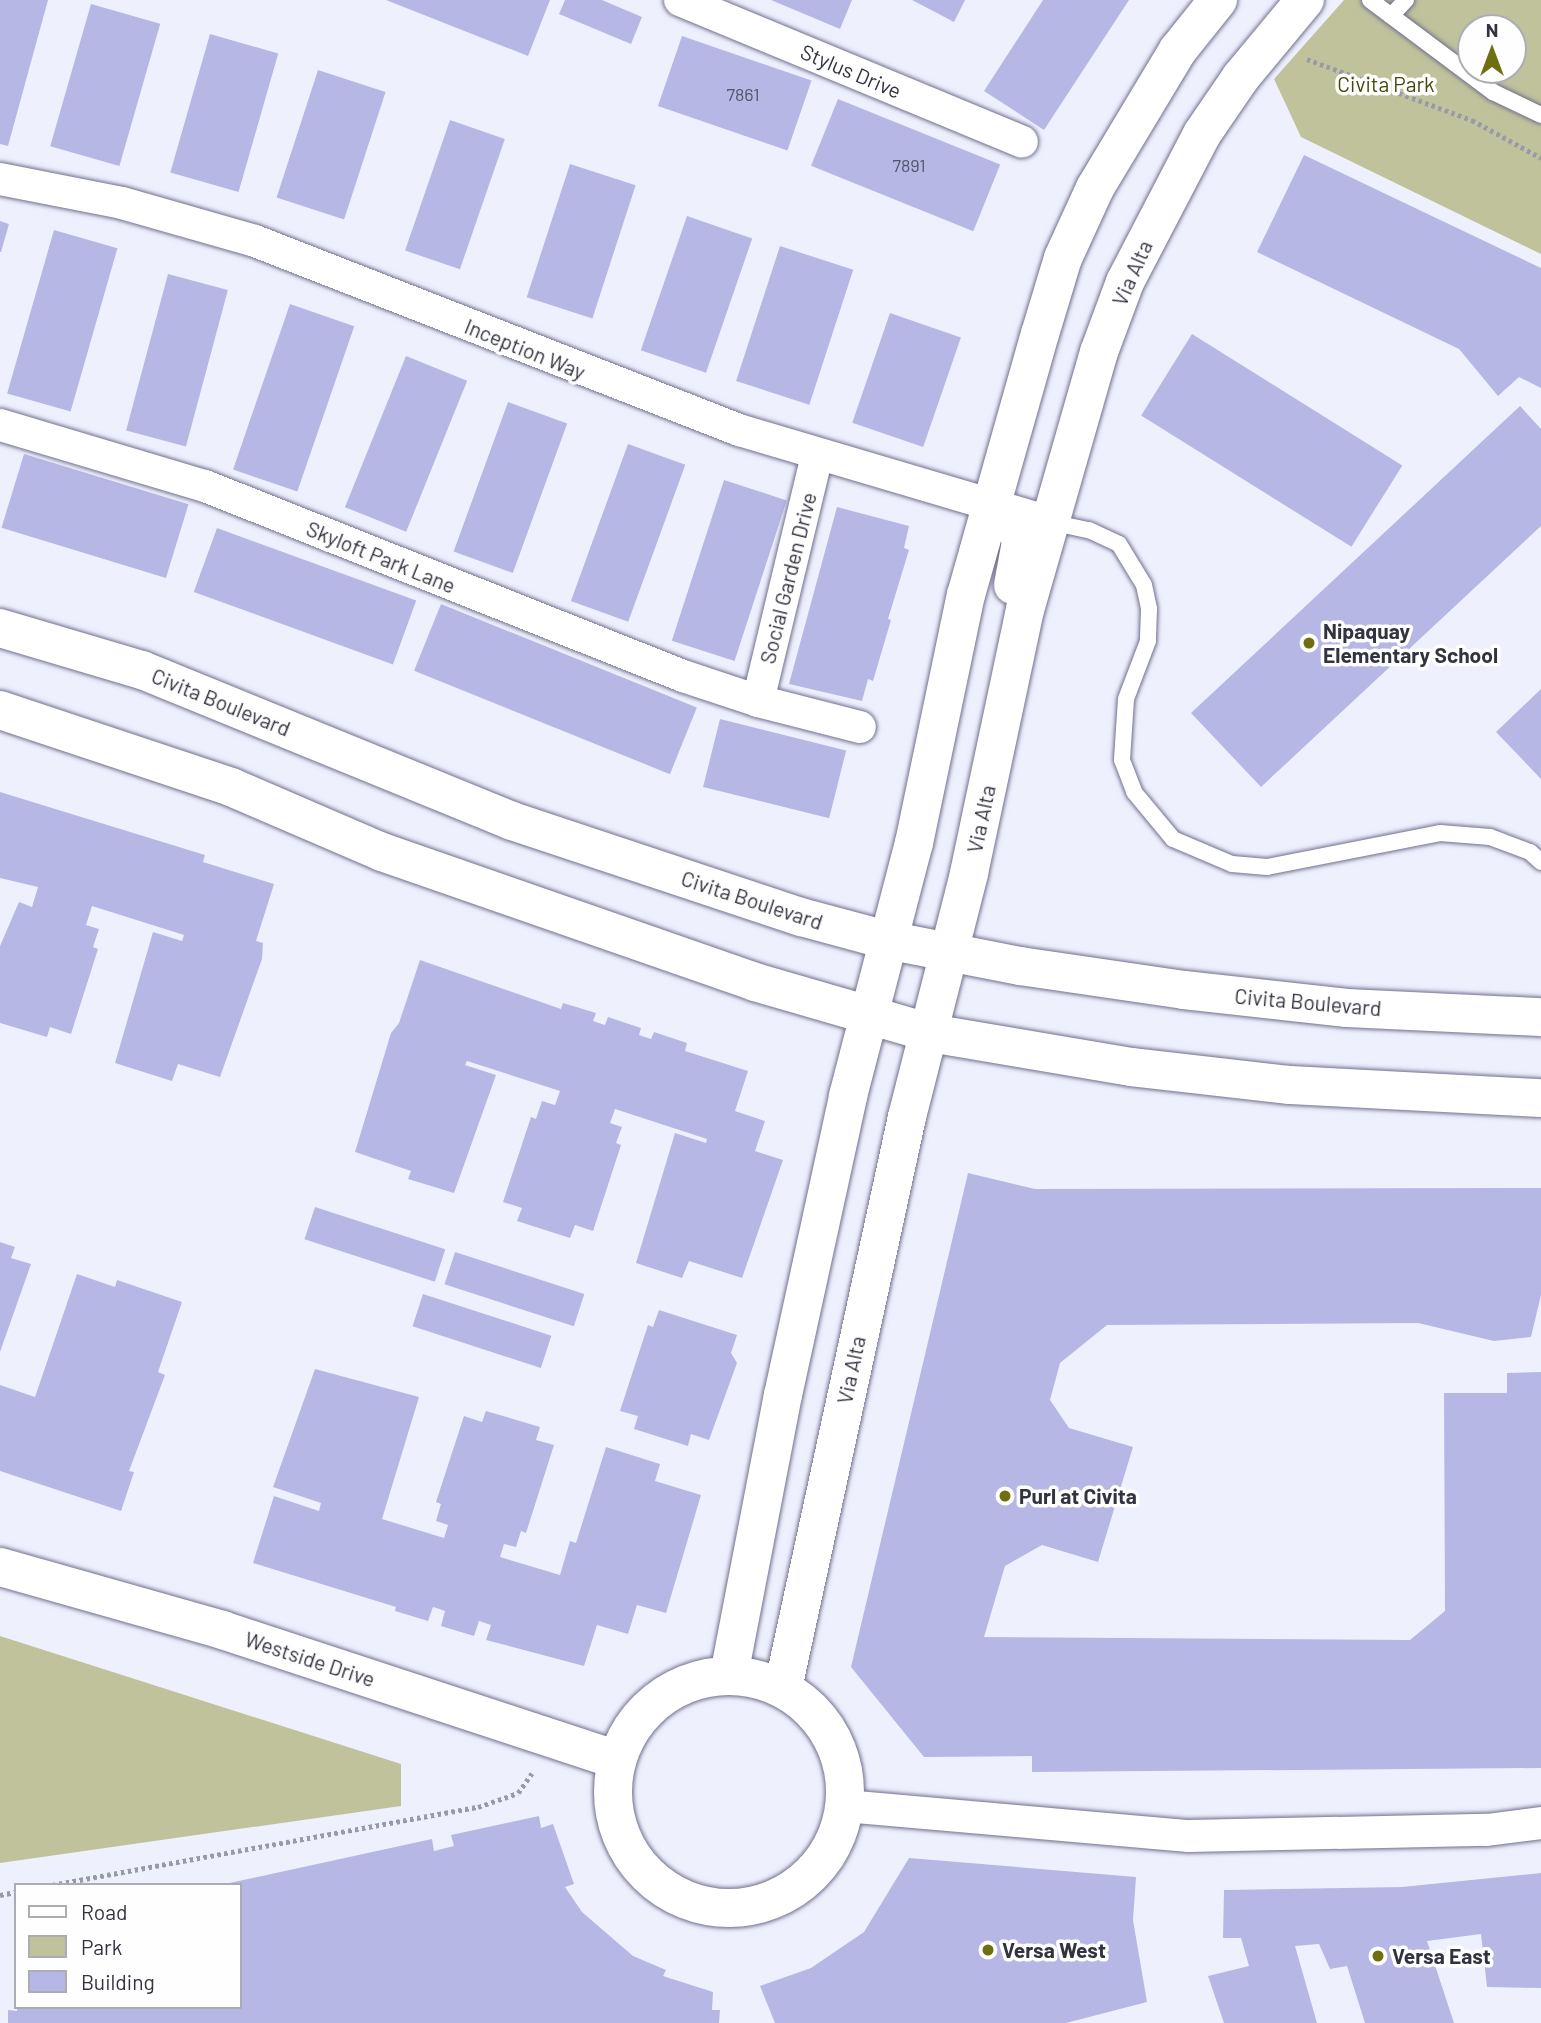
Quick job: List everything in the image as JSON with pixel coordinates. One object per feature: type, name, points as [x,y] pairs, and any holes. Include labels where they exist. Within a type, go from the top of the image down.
[{"type":"street","name":"Stylus Drive","points":[[680,0],[1022,142]]},
{"type":"street","points":[[729,1675],[783,1395],[868,1016],[914,843],[966,595],[991,505],[1068,247],[1095,188],[1149,94],[1218,0]]},
{"type":"street","points":[[1202,134],[1201,106],[1229,59],[1274,0]]},
{"type":"street","name":"Via Alta","points":[[783,1688],[907,1117],[930,1033],[1009,687],[1050,522],[1099,352],[1125,282],[1202,134],[1241,77],[1305,0]]},
{"type":"street","name":"Inception Way","points":[[0,179],[122,203],[255,241],[616,385],[817,455],[1050,522]]},
{"type":"street","name":"Skyloft Park Lane","points":[[0,425],[205,486],[613,649],[758,701],[860,727]]},
{"type":"street","name":"Social Garden Drive","points":[[758,701],[817,455]]},
{"type":"street","points":[[991,505],[1022,537],[996,664],[1009,687]]},
{"type":"street","name":"Civita Boulevard","points":[[0,628],[142,670],[512,821],[801,917],[887,940],[948,953],[1184,990],[1347,1008],[1541,1017]]},
{"type":"street","points":[[0,710],[231,787],[382,852],[755,982],[930,1033],[1131,1067],[1290,1085],[1541,1098]]},
{"type":"street","name":"Westside Drive","points":[[0,1567],[222,1630],[617,1759]]},
{"type":"street","points":[[729,1675],[783,1688],[811,1709],[832,1738],[844,1770],[845,1805],[834,1842],[812,1874],[781,1896],[744,1907],[706,1906],[670,1892],[640,1868],[621,1835],[612,1798],[617,1759],[632,1726],[658,1699],[691,1682],[729,1675]]},
{"type":"street","points":[[845,1805],[1189,1836],[1487,1829],[1541,1824]]},
{"type":"lane","points":[[1370,0],[1493,92],[1541,115]]},
{"type":"lane","points":[[1391,16],[1406,0]]},
{"type":"lane","points":[[1050,522],[1089,530],[1119,544],[1144,584],[1149,609],[1148,641],[1126,699],[1122,760],[1134,792],[1173,839],[1232,864],[1267,867],[1440,833],[1490,836],[1530,852],[1541,862]]},
{"type":"path","points":[[1303,57],[1472,120],[1541,158]]},
{"type":"path","points":[[63,1883],[478,1807],[518,1793],[537,1760]]},
{"type":"green space","name":"Civita Park","points":[[1344,0],[1541,0],[1541,254],[1301,137],[1274,79]]},
{"type":"green space","points":[[0,1636],[401,1764],[401,1806],[0,1863]]},
{"type":"building","points":[[0,0],[48,0],[8,146],[0,144]]},
{"type":"building","points":[[386,0],[550,0],[528,56]]},
{"type":"building","points":[[565,0],[602,0],[642,17],[631,44],[559,14]]},
{"type":"building","points":[[771,0],[852,0],[840,29]]},
{"type":"building","points":[[912,0],[965,0],[954,22]]},
{"type":"building","points":[[1043,0],[1129,0],[1044,130],[984,91]]},
{"type":"building","points":[[91,4],[160,24],[119,166],[50,146]]},
{"type":"building","points":[[210,34],[278,54],[239,192],[170,172]]},
{"type":"building","points":[[682,36],[812,81],[787,151],[658,106]]},
{"type":"building","points":[[318,70],[386,92],[344,219],[277,197]]},
{"type":"building","points":[[838,99],[1000,165],[973,231],[811,166]]},
{"type":"building","points":[[450,120],[505,139],[460,269],[405,250]]},
{"type":"building","points":[[1304,155],[1541,268],[1541,388],[1519,377],[1498,396],[1459,349],[1257,252]]},
{"type":"building","points":[[570,164],[636,185],[592,318],[527,297]]},
{"type":"building","points":[[687,216],[752,238],[706,373],[641,350]]},
{"type":"building","points":[[0,221],[9,224],[1,252],[0,252]]},
{"type":"building","points":[[54,230],[117,248],[71,412],[7,393]]},
{"type":"building","points":[[780,246],[853,270],[809,405],[736,381]]},
{"type":"building","points":[[168,274],[228,290],[186,447],[126,430]]},
{"type":"building","points":[[290,304],[354,326],[297,492],[233,469]]},
{"type":"building","points":[[890,313],[961,337],[923,447],[852,423]]},
{"type":"building","points":[[1192,334],[1402,465],[1351,547],[1141,415]]},
{"type":"building","points":[[406,356],[467,381],[406,532],[345,507]]},
{"type":"building","points":[[508,402],[567,424],[513,573],[454,551]]},
{"type":"building","points":[[1520,406],[1541,429],[1541,526],[1261,787],[1191,713]]},
{"type":"building","points":[[628,444],[685,465],[628,622],[571,601]]},
{"type":"building","points":[[24,454],[188,504],[166,578],[1,528]]},
{"type":"building","points":[[724,480],[787,500],[735,661],[672,641]]},
{"type":"building","points":[[837,507],[909,526],[904,548],[909,550],[888,619],[891,620],[873,681],[868,679],[862,701],[789,684]]},
{"type":"building","points":[[217,528],[416,601],[393,664],[194,592]]},
{"type":"building","points":[[441,604],[697,707],[670,774],[414,671]]},
{"type":"building","points":[[1541,689],[1541,779],[1496,732]]},
{"type":"building","points":[[720,719],[846,750],[829,818],[703,787]]},
{"type":"building","points":[[0,792],[205,855],[203,862],[274,884],[256,941],[263,943],[262,959],[220,1077],[178,1064],[172,1081],[115,1063],[153,932],[182,941],[184,935],[92,906],[86,925],[99,929],[93,947],[98,949],[71,1034],[50,1027],[47,1037],[0,1023],[0,946],[19,902],[32,907],[38,887],[0,878]]},
{"type":"building","points":[[420,960],[561,1009],[563,1003],[596,1013],[593,1021],[605,1025],[608,1017],[641,1028],[639,1035],[651,1039],[654,1032],[687,1043],[685,1051],[748,1071],[735,1111],[765,1121],[755,1151],[783,1160],[742,1278],[689,1261],[682,1278],[636,1263],[675,1133],[706,1143],[707,1139],[615,1109],[610,1123],[622,1127],[616,1143],[621,1145],[593,1231],[575,1225],[570,1238],[517,1221],[522,1208],[503,1202],[531,1117],[536,1119],[542,1101],[555,1105],[560,1091],[467,1061],[465,1065],[496,1075],[454,1193],[408,1179],[411,1171],[355,1152],[391,1033],[399,1023]]},
{"type":"building","name":"Purl at Civita","points":[[968,1173],[1035,1189],[1541,1188],[1541,1295],[1531,1337],[1494,1341],[1418,1323],[1107,1325],[1060,1363],[1050,1400],[1069,1428],[1133,1447],[1098,1562],[1042,1545],[1005,1566],[984,1637],[1410,1640],[1445,1611],[1444,1393],[1507,1393],[1507,1373],[1541,1372],[1541,1768],[1032,1772],[1032,1756],[924,1757],[851,1667]]},
{"type":"building","points":[[315,1207],[445,1249],[435,1282],[304,1239]]},
{"type":"building","points":[[0,1242],[15,1247],[11,1258],[31,1264],[0,1352]]},
{"type":"building","points":[[455,1252],[584,1294],[574,1326],[444,1284]]},
{"type":"building","points":[[77,1274],[115,1287],[117,1280],[182,1302],[158,1372],[165,1375],[129,1471],[134,1472],[121,1511],[0,1471],[0,1385],[35,1397]]},
{"type":"building","points":[[423,1294],[551,1336],[541,1368],[412,1326]]},
{"type":"building","points":[[659,1310],[737,1335],[731,1353],[737,1363],[709,1440],[691,1434],[688,1446],[634,1429],[638,1416],[620,1411],[648,1325],[653,1327]]},
{"type":"building","points":[[315,1369],[419,1397],[382,1519],[444,1538],[448,1525],[436,1521],[441,1504],[436,1502],[464,1416],[482,1422],[486,1411],[540,1427],[536,1440],[554,1445],[526,1533],[521,1531],[516,1547],[504,1544],[500,1557],[560,1575],[570,1541],[576,1543],[606,1447],[660,1464],[655,1481],[701,1495],[666,1613],[637,1605],[628,1634],[597,1625],[584,1666],[486,1640],[491,1625],[479,1621],[474,1636],[441,1626],[445,1611],[433,1607],[428,1621],[395,1611],[396,1607],[253,1563],[274,1496],[319,1511],[321,1503],[273,1487]]},
{"type":"building","points":[[539,1816],[541,1828],[553,1824],[574,1884],[565,1887],[582,1912],[633,1956],[666,1970],[663,1976],[713,1992],[712,2010],[720,2010],[719,2023],[8,2023],[8,2010],[17,2009],[242,2009],[242,1883],[230,1883],[432,1839],[434,1851],[454,1846],[451,1835]]},
{"type":"building","name":"Versa West","points":[[909,1858],[1136,1877],[1133,1920],[1147,2002],[1066,2023],[775,2023],[760,1986],[811,1968],[864,1932]]},
{"type":"building","name":"Versa East","points":[[1541,1873],[1541,1988],[1487,1987],[1481,1934],[1427,1941],[1454,2023],[1365,2023],[1347,1966],[1330,1969],[1319,1944],[1295,1946],[1317,2023],[1224,2023],[1208,1976],[1249,1966],[1241,1938],[1223,1938],[1224,1890],[1402,1887]]},
{"type":"place","name":"Nipaquay Elementary School","points":[[1309,643]]},
{"type":"place","name":"Purl at Civita","points":[[1005,1496]]},
{"type":"place","name":"Versa West","points":[[988,1950]]},
{"type":"place","name":"Versa East","points":[[1378,1956]]}]
